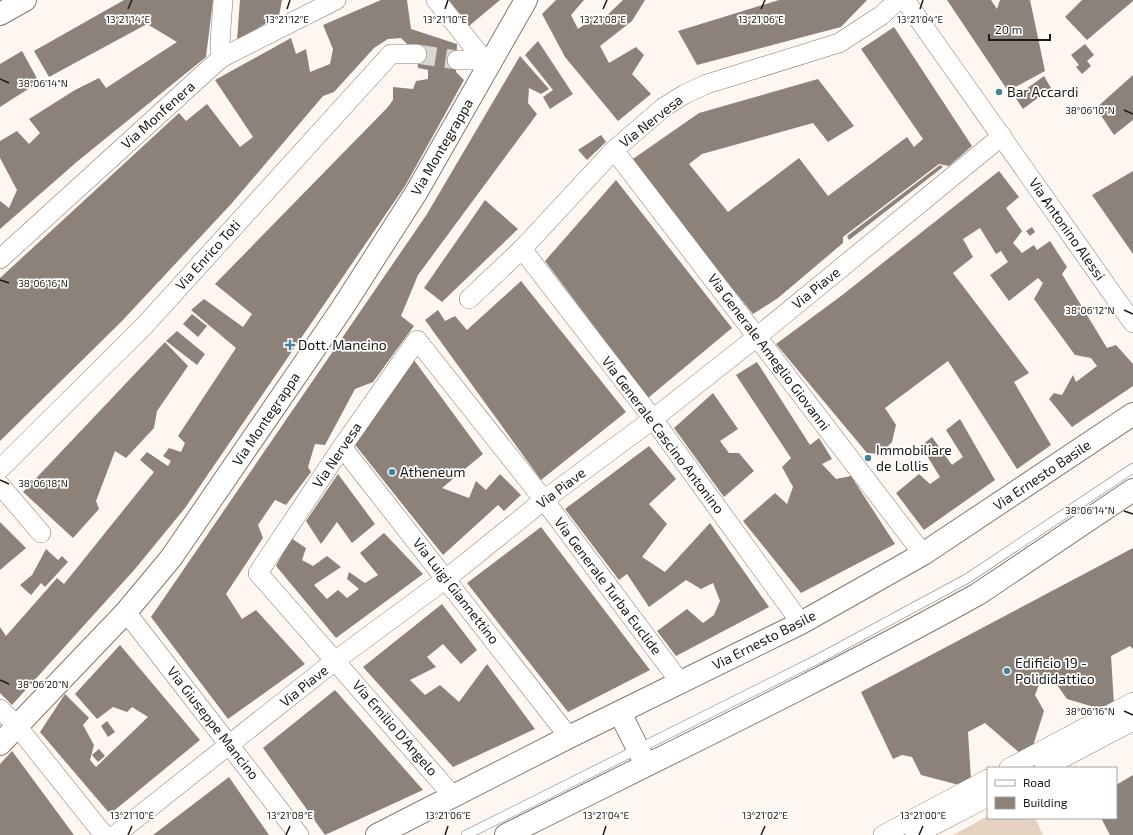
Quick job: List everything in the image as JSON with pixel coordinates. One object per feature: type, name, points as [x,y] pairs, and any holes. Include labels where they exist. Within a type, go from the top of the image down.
[{"type":"main road","name":"Via Montegrappa","points":[[0,744],[126,612],[171,558],[341,310],[416,193],[487,61],[526,0]]},
{"type":"main road","points":[[0,14],[19,1]]},
{"type":"main road","name":"Via Ernesto Basile","points":[[377,835],[569,737],[801,622],[923,554],[1133,414]]},
{"type":"main road","points":[[506,835],[642,756],[828,674],[978,594],[1133,490]]},
{"type":"main road","points":[[620,713],[642,756]]},
{"type":"street","points":[[221,58],[220,42],[223,0]]},
{"type":"street","name":"Via Monfenera","points":[[0,259],[221,58],[336,0]]},
{"type":"street","points":[[436,0],[487,61]]},
{"type":"street","name":"Via Nervesa","points":[[469,299],[522,249],[614,150],[664,107],[685,94],[707,84],[839,43],[882,16],[898,0]]},
{"type":"street","name":"Via Antonino Alessi","points":[[905,0],[1133,323]]},
{"type":"street","name":"Via Enrico Toti","points":[[0,469],[145,325],[391,54],[417,54]]},
{"type":"street","points":[[457,60],[487,61]]},
{"type":"street","name":"Via Piave","points":[[115,835],[231,745],[336,660],[446,579],[544,500],[653,419],[758,336],[1002,136]]},
{"type":"street","name":"Via Generale Ameglio Giovanni","points":[[614,150],[758,336],[923,554]]},
{"type":"street","name":"Via Generale Cascino Antonino","points":[[522,249],[653,419],[801,622]]},
{"type":"street","name":"Via Nervesa","points":[[336,660],[258,573],[342,447],[417,340]]},
{"type":"street","name":"Via Generale Turba Euclide","points":[[417,340],[544,500],[680,682]]},
{"type":"street","name":"Via Luigi Giannettino","points":[[342,447],[569,737]]},
{"type":"street","points":[[0,485],[41,533]]},
{"type":"street","name":"Via Giuseppe Mancino","points":[[126,612],[231,745],[299,835]]},
{"type":"street","name":"Via Emilio D'Angelo","points":[[336,660],[453,796]]},
{"type":"street","points":[[1013,766],[1133,702]]},
{"type":"street","points":[[0,709],[17,726],[104,835]]},
{"type":"street","points":[[1046,767],[1133,720]]},
{"type":"street","points":[[1013,766],[1024,767]]},
{"type":"street","points":[[883,835],[987,780]]},
{"type":"street","points":[[915,835],[987,798]]},
{"type":"lane","points":[[466,835],[642,756],[968,578],[1133,468]]},
{"type":"shaded area","points":[[987,817],[987,819],[1035,819],[1043,835],[953,835]]},
{"type":"building","points":[[124,0],[213,0],[206,57],[79,160],[0,229],[0,201],[9,208],[17,190],[0,158],[0,141],[17,131],[29,144],[40,133],[29,119],[75,90],[99,78],[106,88],[177,42],[147,24],[49,77],[34,51]]},
{"type":"building","points":[[240,0],[282,0],[279,16],[237,40]]},
{"type":"building","points":[[381,0],[407,0],[411,29],[457,44],[456,72],[464,80],[405,186],[185,508],[135,569],[12,705],[0,693],[0,627],[6,636],[57,578],[64,584],[154,472],[140,460],[147,452],[168,466],[171,461],[163,456],[169,448],[181,452],[185,443],[178,436],[236,348],[191,310],[204,299],[243,327],[252,314],[215,284],[387,108],[393,100],[393,87],[413,89],[416,81],[428,79],[428,70],[418,68],[417,54],[401,38],[388,39],[374,48],[334,92],[323,96],[232,203],[122,321],[0,441],[0,278],[179,113],[186,121],[207,104],[240,147],[253,137],[215,80],[291,38],[296,54],[306,49],[310,72],[330,64],[333,49],[323,25]]},
{"type":"building","points":[[449,0],[500,0],[469,26]]},
{"type":"building","points":[[556,0],[584,0],[571,15],[578,29],[592,19],[598,24],[623,0],[645,0],[632,21],[600,46],[609,63],[636,47],[644,55],[632,74],[651,94],[618,121],[565,57],[542,14]]},
{"type":"building","points":[[779,0],[867,0],[841,27],[697,65],[678,31]]},
{"type":"building","points":[[947,0],[991,0],[997,9],[1000,0],[1030,0],[1045,71],[1008,91]]},
{"type":"building","points":[[1082,0],[1133,1],[1087,40],[1065,17]]},
{"type":"building","points":[[894,27],[972,146],[949,166],[939,164],[843,237],[843,243],[778,298],[753,314],[630,161],[699,113],[818,79],[854,126],[828,142],[813,123],[702,154],[689,164],[728,212],[799,158],[828,196],[907,137],[914,147],[923,139],[861,49]]},
{"type":"building","points":[[538,41],[573,94],[550,109],[543,97],[553,90],[525,55]]},
{"type":"building","points":[[1085,44],[1094,55],[1087,61],[1091,66],[1082,74],[1076,67],[1079,65],[1071,55]]},
{"type":"building","points":[[22,51],[39,82],[0,107],[0,64]]},
{"type":"building","points":[[520,56],[549,89],[541,94],[529,88],[528,103],[537,114],[418,275],[401,316],[414,326],[373,382],[355,389],[325,445],[315,444],[308,467],[311,472],[286,505],[275,500],[258,525],[263,538],[226,594],[242,619],[256,610],[305,664],[228,719],[151,617],[427,214]]},
{"type":"building","points":[[1133,75],[1133,120],[1114,135],[1096,108]]},
{"type":"building","points":[[1044,76],[1051,88],[1023,109],[1015,97]]},
{"type":"building","points":[[601,135],[606,142],[587,160],[578,150]]},
{"type":"building","points":[[940,165],[943,167],[849,240],[847,236]]},
{"type":"building","points":[[999,171],[1019,197],[1006,208],[1022,231],[1013,243],[1022,253],[1034,245],[1037,250],[1050,241],[1067,267],[1062,274],[1107,348],[1116,345],[1133,364],[1133,386],[1072,427],[1049,399],[1054,393],[1062,395],[1073,375],[1076,382],[1097,366],[1091,358],[1075,355],[1034,299],[1043,283],[1038,278],[1009,301],[990,275],[1008,262],[1001,251],[996,254],[980,228],[963,239],[973,257],[953,273],[1029,373],[1014,382],[1051,445],[1017,469],[948,361],[885,408],[896,425],[892,442],[880,454],[867,453],[776,344],[841,296]]},
{"type":"building","points":[[1133,171],[1133,254],[1092,195]]},
{"type":"building","points":[[616,180],[732,328],[648,398],[545,261]]},
{"type":"building","points":[[485,200],[518,229],[442,302],[424,288]]},
{"type":"building","points":[[1032,227],[1035,232],[1030,236],[1026,231]]},
{"type":"building","points":[[521,281],[626,412],[541,480],[425,320],[438,310],[445,321],[455,316],[467,330]]},
{"type":"building","points":[[192,314],[207,326],[198,337],[183,324]]},
{"type":"building","points":[[177,331],[205,354],[197,365],[166,341]]},
{"type":"building","points":[[165,342],[188,366],[157,411],[154,428],[126,458],[115,451],[96,501],[99,509],[73,538],[23,492]]},
{"type":"building","points":[[411,356],[483,454],[442,488],[469,498],[476,481],[486,490],[500,474],[521,495],[504,511],[498,505],[443,555],[352,441]]},
{"type":"building","points":[[757,362],[810,445],[819,438],[832,459],[822,464],[836,479],[851,476],[895,544],[801,593],[743,521],[775,493],[787,504],[793,487],[782,467],[791,458],[736,375]]},
{"type":"building","points":[[713,393],[738,429],[720,441],[729,453],[739,453],[754,471],[724,497],[674,428]]},
{"type":"building","points":[[960,419],[995,480],[924,530],[896,493],[919,474],[930,484],[940,477],[921,446],[932,437],[952,465],[963,457],[946,430]]},
{"type":"building","points":[[649,446],[676,479],[649,504],[667,524],[642,557],[665,572],[710,523],[769,607],[676,656],[657,631],[687,609],[703,623],[714,615],[720,601],[713,583],[701,589],[686,580],[649,607],[627,574],[619,580],[565,509]]},
{"type":"building","points":[[338,474],[375,524],[352,543],[337,522],[321,544],[306,521]]},
{"type":"building","points":[[0,522],[26,548],[0,570]]},
{"type":"building","points":[[541,527],[650,670],[568,712],[467,583]]},
{"type":"building","points":[[384,533],[423,574],[336,638],[276,566],[291,538],[306,548],[302,560],[313,566],[327,556],[341,567],[314,585],[327,599],[338,590],[347,598],[359,589],[347,579],[349,572],[365,583],[378,575],[360,553]]},
{"type":"building","name":"Edificio 19 - Polididattico","points":[[1133,548],[1133,649],[1130,646],[1111,656],[1114,705],[1104,710],[1067,699],[1055,682],[1046,680],[1039,685],[1035,695],[1044,711],[1032,749],[1021,754],[985,723],[968,732],[971,780],[959,785],[921,775],[912,757],[902,755],[893,759],[861,692]]},
{"type":"building","points":[[46,549],[58,560],[62,556],[68,562],[45,587],[41,583],[31,595],[20,585],[32,575]]},
{"type":"building","points":[[442,604],[477,650],[461,664],[443,644],[427,657],[436,667],[410,680],[425,695],[440,685],[459,702],[487,664],[535,729],[453,767],[363,667]]},
{"type":"building","points":[[120,645],[200,740],[110,814],[40,732],[65,694],[89,718],[83,725],[94,745],[90,760],[96,767],[148,717],[132,707],[127,712],[113,707],[97,719],[75,694]]},
{"type":"building","points":[[335,690],[423,790],[325,835],[263,748]]},
{"type":"building","points":[[107,721],[115,732],[108,737],[101,726]]},
{"type":"building","points":[[99,749],[105,756],[98,762],[92,755]]},
{"type":"building","points":[[12,751],[74,835],[0,835],[0,764]]},
{"type":"building","points":[[1133,775],[1133,835],[1110,835],[1102,819],[1117,819],[1117,784]]},
{"type":"building","points":[[229,777],[269,835],[153,835]]},
{"type":"tunnel","points":[[417,54],[457,60]]},
{"type":"place","name":"Bar Accardi","points":[[999,92]]},
{"type":"place","name":"Dott. Mancino","points":[[290,345]]},
{"type":"place","name":"Immobiliare de Lollis","points":[[868,458]]},
{"type":"place","name":"Atheneum","points":[[392,472]]},
{"type":"place","name":"Edificio 19 - Polididattico","points":[[1007,671]]}]
